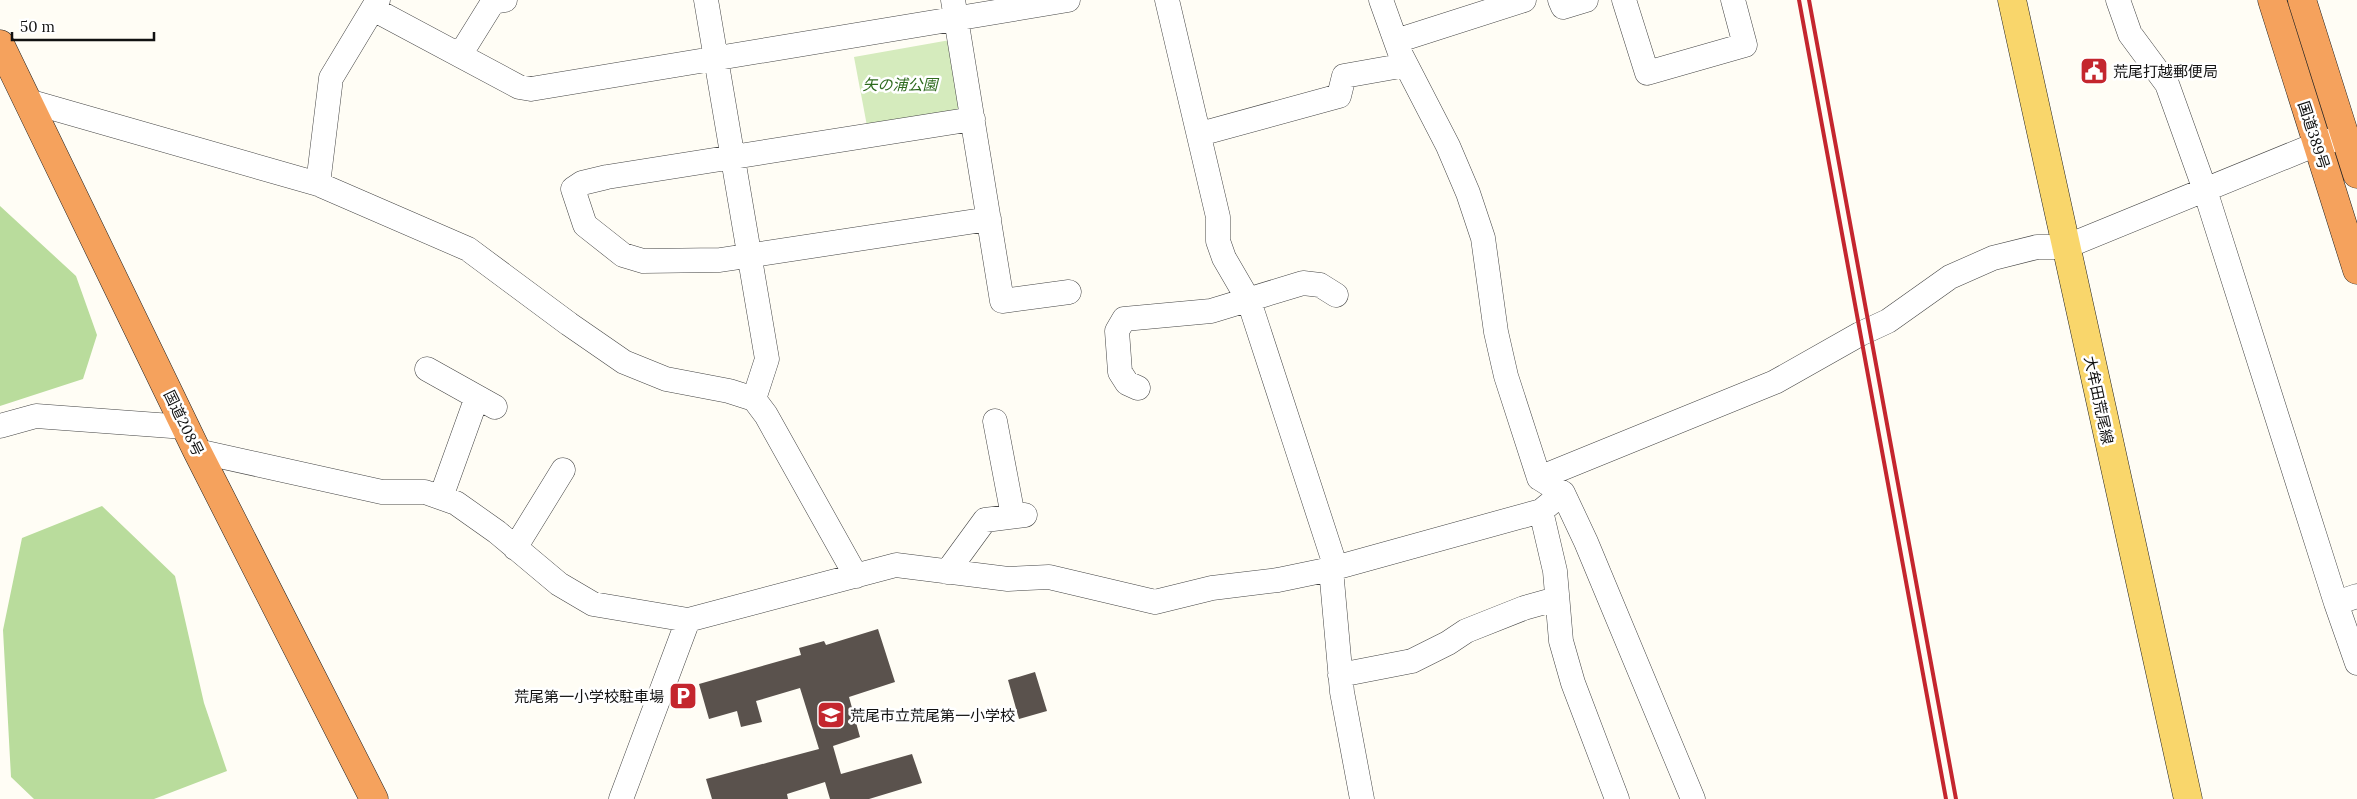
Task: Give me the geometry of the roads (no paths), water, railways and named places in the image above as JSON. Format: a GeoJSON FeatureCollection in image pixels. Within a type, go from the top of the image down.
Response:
{"type":"FeatureCollection","features":[{"type":"Feature","properties":{"kind":"highway","name":"国道389号"},"geometry":{"type":"LineString","coordinates":[[2272,0],[2357,270]]}},
{"type":"Feature","properties":{"kind":"highway","name":"国道389号"},"geometry":{"type":"LineString","coordinates":[[2302,0],[2351,138],[2357,174]]}},
{"type":"Feature","properties":{"kind":"highway","name":"国道208号"},"geometry":{"type":"LineString","coordinates":[[0,44],[191,439],[374,799]]}},
{"type":"Feature","properties":{"kind":"main road","name":"大牟田荒尾線"},"geometry":{"type":"LineString","coordinates":[[2012,0],[2188,799]]}},
{"type":"Feature","properties":{"kind":"street"},"geometry":{"type":"LineString","coordinates":[[460,55],[493,2],[505,0]]}},
{"type":"Feature","properties":{"kind":"street"},"geometry":{"type":"LineString","coordinates":[[706,0],[767,359],[754,399]]}},
{"type":"Feature","properties":{"kind":"street"},"geometry":{"type":"LineString","coordinates":[[318,184],[331,78],[376,5],[460,55],[519,87],[531,89],[717,58],[955,9],[1068,0]]}},
{"type":"Feature","properties":{"kind":"street"},"geometry":{"type":"LineString","coordinates":[[1167,0],[1180,63],[1200,134],[1218,217],[1218,242],[1224,258],[1249,301],[1333,568],[1340,675],[1362,799]]}},
{"type":"Feature","properties":{"kind":"street"},"geometry":{"type":"LineString","coordinates":[[1381,0],[1406,65],[1448,146],[1468,193],[1483,238],[1496,332],[1506,376],[1539,478],[1563,493],[1590,552],[1693,799]]}},
{"type":"Feature","properties":{"kind":"street"},"geometry":{"type":"LineString","coordinates":[[1396,41],[1524,0]]}},
{"type":"Feature","properties":{"kind":"street"},"geometry":{"type":"LineString","coordinates":[[1560,0],[1563,7],[1586,0]]}},
{"type":"Feature","properties":{"kind":"street"},"geometry":{"type":"LineString","coordinates":[[1624,0],[1647,73],[1745,45],[1733,0]]}},
{"type":"Feature","properties":{"kind":"street"},"geometry":{"type":"LineString","coordinates":[[2118,0],[2130,34],[2167,84],[2346,599],[2357,663]]}},
{"type":"Feature","properties":{"kind":"street"},"geometry":{"type":"LineString","coordinates":[[955,9],[1002,301],[1069,292]]}},
{"type":"Feature","properties":{"kind":"street"},"geometry":{"type":"LineString","coordinates":[[1200,134],[1339,96],[1344,76],[1406,65]]}},
{"type":"Feature","properties":{"kind":"street"},"geometry":{"type":"LineString","coordinates":[[28,102],[318,184],[468,249],[624,362],[666,378],[729,391],[754,399],[766,415],[856,576]]}},
{"type":"Feature","properties":{"kind":"street"},"geometry":{"type":"LineString","coordinates":[[973,119],[607,177],[582,184],[573,189],[585,225],[623,255],[643,261],[720,260],[989,219]]}},
{"type":"Feature","properties":{"kind":"street"},"geometry":{"type":"LineString","coordinates":[[1539,478],[1775,382],[1860,334],[1888,321],[1950,277],[1993,258],[2037,247],[2065,247],[2317,144],[2351,138]]}},
{"type":"Feature","properties":{"kind":"street"},"geometry":{"type":"LineString","coordinates":[[1138,388],[1127,383],[1120,372],[1118,331],[1124,319],[1211,311],[1303,283],[1320,285],[1336,295]]}},
{"type":"Feature","properties":{"kind":"street"},"geometry":{"type":"LineString","coordinates":[[428,369],[486,402],[440,498]]}},
{"type":"Feature","properties":{"kind":"street"},"geometry":{"type":"LineString","coordinates":[[0,426],[36,416],[191,439],[382,492],[425,492],[456,503],[559,584],[593,604],[688,620],[896,565],[1008,579],[1049,577],[1155,602],[1212,588],[1278,580],[1333,568],[1541,510],[1563,493]]}},
{"type":"Feature","properties":{"kind":"street"},"geometry":{"type":"LineString","coordinates":[[947,572],[985,520],[1019,515],[995,421]]}},
{"type":"Feature","properties":{"kind":"street"},"geometry":{"type":"LineString","coordinates":[[515,548],[563,470]]}},
{"type":"Feature","properties":{"kind":"street"},"geometry":{"type":"LineString","coordinates":[[1541,510],[1555,571],[1561,641],[1573,683],[1617,799]]}},
{"type":"Feature","properties":{"kind":"street"},"geometry":{"type":"LineString","coordinates":[[1340,675],[1412,661],[1448,643],[1466,631],[1524,608],[1556,599]]}},
{"type":"Feature","properties":{"kind":"street"},"geometry":{"type":"LineString","coordinates":[[621,799],[688,620]]}},
{"type":"Feature","properties":{"kind":"railway"},"geometry":{"type":"LineString","coordinates":[[1799,0],[1946,799]]}},
{"type":"Feature","properties":{"kind":"railway"},"geometry":{"type":"LineString","coordinates":[[1809,0],[1956,799]]}},
{"type":"Feature","properties":{"kind":"place","name":"荒尾打越郵便局"},"geometry":{"type":"Point","coordinates":[2094,71]}},
{"type":"Feature","properties":{"kind":"place","name":"荒尾第一小学校駐車場"},"geometry":{"type":"Point","coordinates":[683,696]}},
{"type":"Feature","properties":{"kind":"place","name":"荒尾市立荒尾第一小学校"},"geometry":{"type":"Point","coordinates":[831,715]}},
{"type":"Feature","properties":{"kind":"park label","name":"矢の浦公園"},"geometry":{"type":"Point","coordinates":[900,84]}}]}
